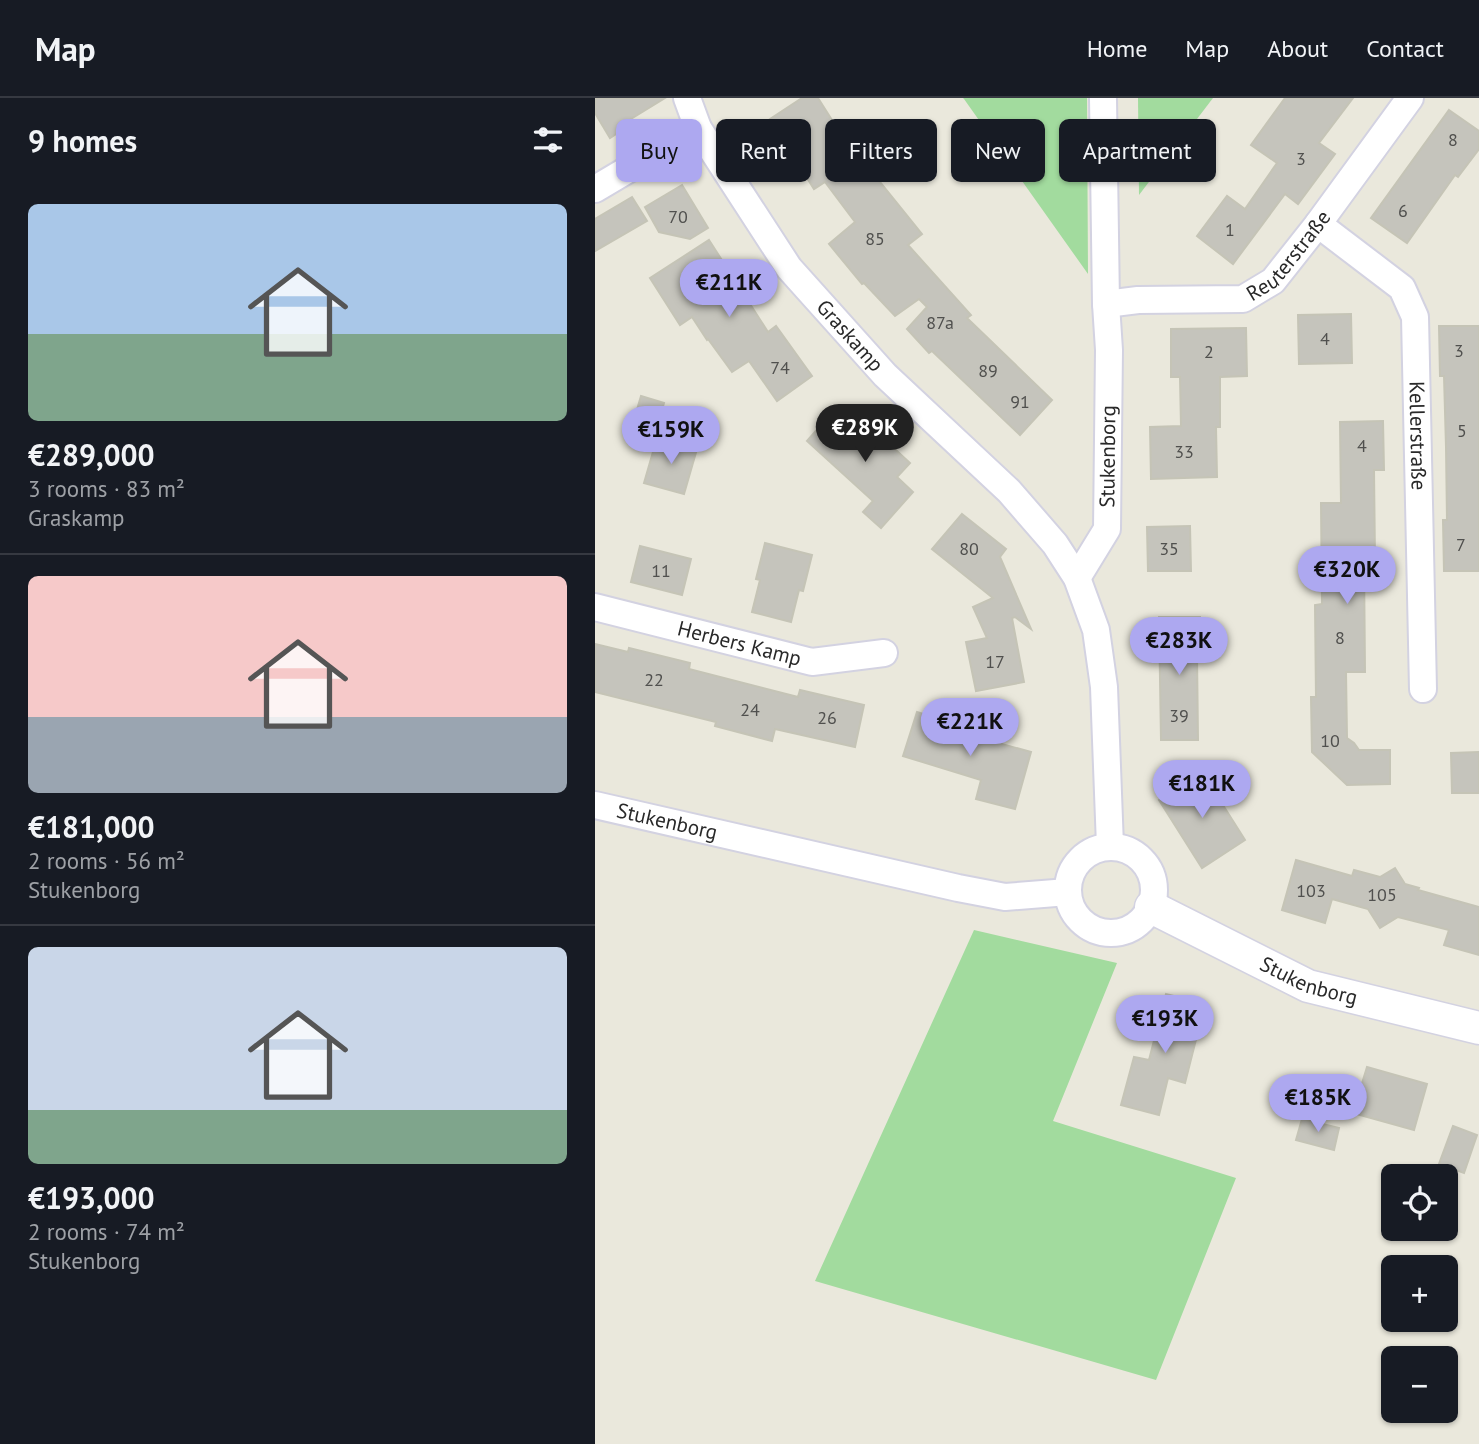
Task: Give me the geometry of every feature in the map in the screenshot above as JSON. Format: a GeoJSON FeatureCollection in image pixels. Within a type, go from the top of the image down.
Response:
{"type":"FeatureCollection","features":[{"type":"Feature","properties":{"kind":"street","name":"Graskamp"},"geometry":{"type":"LineString","coordinates":[[687,98],[695,119]]}},
{"type":"Feature","properties":{"kind":"street","name":"Stukenborg"},"geometry":{"type":"LineString","coordinates":[[1077,578],[1107,529],[1109,350],[1103,98]]}},
{"type":"Feature","properties":{"kind":"street","name":"Reuterstraße"},"geometry":{"type":"LineString","coordinates":[[1106,304],[1138,300],[1243,299],[1273,281],[1410,98]]}},
{"type":"Feature","properties":{"kind":"street","name":"Graskamp"},"geometry":{"type":"LineString","coordinates":[[702,134],[789,268],[885,375],[1009,491],[1055,544],[1077,578]]}},
{"type":"Feature","properties":{"kind":"street"},"geometry":{"type":"LineString","coordinates":[[595,189],[616,177]]}},
{"type":"Feature","properties":{"kind":"street","name":"Kellerstraße"},"geometry":{"type":"LineString","coordinates":[[1318,224],[1402,288],[1415,317],[1423,689]]}},
{"type":"Feature","properties":{"kind":"street"},"geometry":{"type":"LineString","coordinates":[[1077,578],[1096,629],[1104,687],[1110,846]]}},
{"type":"Feature","properties":{"kind":"street","name":"Herbers Kamp"},"geometry":{"type":"LineString","coordinates":[[595,607],[812,662],[884,653]]}},
{"type":"Feature","properties":{"kind":"street","name":"Stukenborg"},"geometry":{"type":"LineString","coordinates":[[595,805],[1005,897],[1068,892]]}},
{"type":"Feature","properties":{"kind":"street"},"geometry":{"type":"LineString","coordinates":[[1110,846],[1131,851],[1147,865],[1154,886],[1151,907],[1140,922],[1123,931],[1104,932],[1086,925],[1073,910],[1068,892],[1070,875],[1080,860],[1093,850],[1110,846]]}},
{"type":"Feature","properties":{"kind":"street","name":"Stukenborg"},"geometry":{"type":"LineString","coordinates":[[1151,907],[1308,986],[1479,1028]]}},
{"type":"Feature","properties":{"kind":"green space"},"geometry":{"type":"Polygon","coordinates":[[[1087,98],[1087,119],[1059,119],[1059,182],[1087,182],[1088,274],[1023,182],[1045,182],[1045,119],[978,119],[964,99],[1087,98]]]}},
{"type":"Feature","properties":{"kind":"green space"},"geometry":{"type":"Polygon","coordinates":[[[1138,98],[1213,98],[1197,119],[1138,119],[1138,98]]]}},
{"type":"Feature","properties":{"kind":"green space"},"geometry":{"type":"Polygon","coordinates":[[[1139,182],[1149,182],[1139,195],[1139,182]]]}},
{"type":"Feature","properties":{"kind":"green space"},"geometry":{"type":"Polygon","coordinates":[[[974,930],[1117,963],[1053,1121],[1236,1178],[1156,1380],[815,1281],[974,930]]]}},
{"type":"Feature","properties":{"kind":"building"},"geometry":{"type":"Polygon","coordinates":[[[595,98],[665,98],[631,119],[616,119],[616,134],[610,138],[595,113],[595,98]]]}},
{"type":"Feature","properties":{"kind":"building"},"geometry":{"type":"Polygon","coordinates":[[[802,98],[818,98],[831,119],[825,119],[825,182],[814,189],[810,182],[811,119],[770,119],[802,98]]]}},
{"type":"Feature","properties":{"kind":"building"},"geometry":{"type":"Polygon","coordinates":[[[1285,98],[1353,98],[1319,143],[1335,154],[1298,204],[1285,194],[1233,264],[1197,236],[1227,196],[1245,209],[1277,163],[1251,145],[1285,98]]]}},
{"type":"Feature","properties":{"kind":"building"},"geometry":{"type":"Polygon","coordinates":[[[1449,110],[1479,131],[1479,149],[1458,177],[1455,175],[1407,243],[1371,218],[1449,110]]]}},
{"type":"Feature","properties":{"kind":"building"},"geometry":{"type":"Polygon","coordinates":[[[825,182],[880,182],[922,234],[908,245],[971,315],[967,318],[1052,400],[1020,435],[932,351],[929,353],[907,329],[927,307],[919,299],[895,316],[864,283],[862,284],[829,244],[855,222],[825,182]]]}},
{"type":"Feature","properties":{"kind":"building"},"geometry":{"type":"Polygon","coordinates":[[[682,185],[708,228],[690,239],[659,232],[645,207],[682,185]]]}},
{"type":"Feature","properties":{"kind":"building"},"geometry":{"type":"Polygon","coordinates":[[[632,197],[647,221],[595,251],[595,219],[632,197]]]}},
{"type":"Feature","properties":{"kind":"building"},"geometry":{"type":"Polygon","coordinates":[[[709,240],[768,332],[776,326],[812,376],[777,401],[749,361],[732,372],[692,317],[680,325],[650,278],[709,240]]]}},
{"type":"Feature","properties":{"kind":"building"},"geometry":{"type":"Polygon","coordinates":[[[1351,314],[1352,363],[1299,364],[1298,315],[1351,314]]]}},
{"type":"Feature","properties":{"kind":"building"},"geometry":{"type":"Polygon","coordinates":[[[1439,326],[1479,326],[1479,571],[1444,571],[1443,520],[1447,520],[1446,447],[1444,376],[1440,376],[1439,326]]]}},
{"type":"Feature","properties":{"kind":"building"},"geometry":{"type":"Polygon","coordinates":[[[1246,328],[1247,376],[1220,377],[1220,427],[1216,427],[1217,477],[1151,479],[1150,427],[1181,426],[1180,377],[1171,377],[1171,329],[1246,328]]]}},
{"type":"Feature","properties":{"kind":"building"},"geometry":{"type":"Polygon","coordinates":[[[641,396],[664,403],[654,437],[631,430],[641,396]]]}},
{"type":"Feature","properties":{"kind":"building"},"geometry":{"type":"Polygon","coordinates":[[[858,415],[910,463],[897,477],[913,492],[881,528],[863,512],[873,501],[807,441],[829,416],[844,430],[858,415]]]}},
{"type":"Feature","properties":{"kind":"building"},"geometry":{"type":"Polygon","coordinates":[[[1383,421],[1384,470],[1374,470],[1375,561],[1364,561],[1365,672],[1346,672],[1347,738],[1359,750],[1390,750],[1390,784],[1347,785],[1312,752],[1311,697],[1316,697],[1315,605],[1322,604],[1321,503],[1341,503],[1340,422],[1383,421]]]}},
{"type":"Feature","properties":{"kind":"building"},"geometry":{"type":"Polygon","coordinates":[[[657,438],[697,449],[684,494],[644,483],[657,438]]]}},
{"type":"Feature","properties":{"kind":"building"},"geometry":{"type":"Polygon","coordinates":[[[962,514],[1006,549],[1000,557],[1031,629],[1015,617],[1012,618],[1024,682],[976,691],[966,642],[987,638],[973,607],[993,598],[932,549],[962,514]]]}},
{"type":"Feature","properties":{"kind":"building"},"geometry":{"type":"Polygon","coordinates":[[[1190,526],[1191,571],[1148,571],[1147,527],[1190,526]]]}},
{"type":"Feature","properties":{"kind":"building"},"geometry":{"type":"Polygon","coordinates":[[[765,543],[812,555],[803,591],[799,590],[791,622],[752,612],[760,580],[756,579],[765,543]]]}},
{"type":"Feature","properties":{"kind":"building"},"geometry":{"type":"Polygon","coordinates":[[[640,546],[691,559],[682,595],[631,582],[640,546]]]}},
{"type":"Feature","properties":{"kind":"building"},"geometry":{"type":"Polygon","coordinates":[[[1159,617],[1200,617],[1201,655],[1197,655],[1198,740],[1161,740],[1159,617]]]}},
{"type":"Feature","properties":{"kind":"building"},"geometry":{"type":"Polygon","coordinates":[[[595,644],[628,652],[629,648],[690,663],[689,669],[798,697],[800,690],[864,705],[855,747],[775,729],[772,741],[715,726],[716,722],[595,692],[595,644]]]}},
{"type":"Feature","properties":{"kind":"building"},"geometry":{"type":"Polygon","coordinates":[[[917,712],[964,727],[962,733],[1031,752],[1015,809],[976,799],[981,780],[903,756],[917,712]]]}},
{"type":"Feature","properties":{"kind":"building"},"geometry":{"type":"Polygon","coordinates":[[[1479,752],[1479,793],[1452,793],[1451,753],[1479,752]]]}},
{"type":"Feature","properties":{"kind":"building"},"geometry":{"type":"Polygon","coordinates":[[[1202,772],[1245,840],[1202,868],[1159,800],[1202,772]]]}},
{"type":"Feature","properties":{"kind":"building"},"geometry":{"type":"Polygon","coordinates":[[[1296,860],[1352,876],[1354,870],[1380,877],[1395,868],[1405,884],[1479,907],[1479,955],[1444,945],[1449,930],[1398,917],[1380,928],[1368,909],[1332,899],[1325,923],[1282,910],[1296,860]]]}},
{"type":"Feature","properties":{"kind":"building"},"geometry":{"type":"Polygon","coordinates":[[[1166,994],[1205,1004],[1185,1083],[1168,1078],[1159,1115],[1121,1105],[1134,1057],[1149,1060],[1166,994]]]}},
{"type":"Feature","properties":{"kind":"building"},"geometry":{"type":"Polygon","coordinates":[[[1367,1067],[1427,1084],[1414,1130],[1353,1113],[1367,1067]]]}},
{"type":"Feature","properties":{"kind":"building"},"geometry":{"type":"Polygon","coordinates":[[[1302,1119],[1339,1128],[1334,1150],[1296,1140],[1302,1119]]]}},
{"type":"Feature","properties":{"kind":"building"},"geometry":{"type":"Polygon","coordinates":[[[1453,1126],[1477,1135],[1464,1173],[1458,1171],[1458,1164],[1439,1164],[1453,1126]]]}}]}
